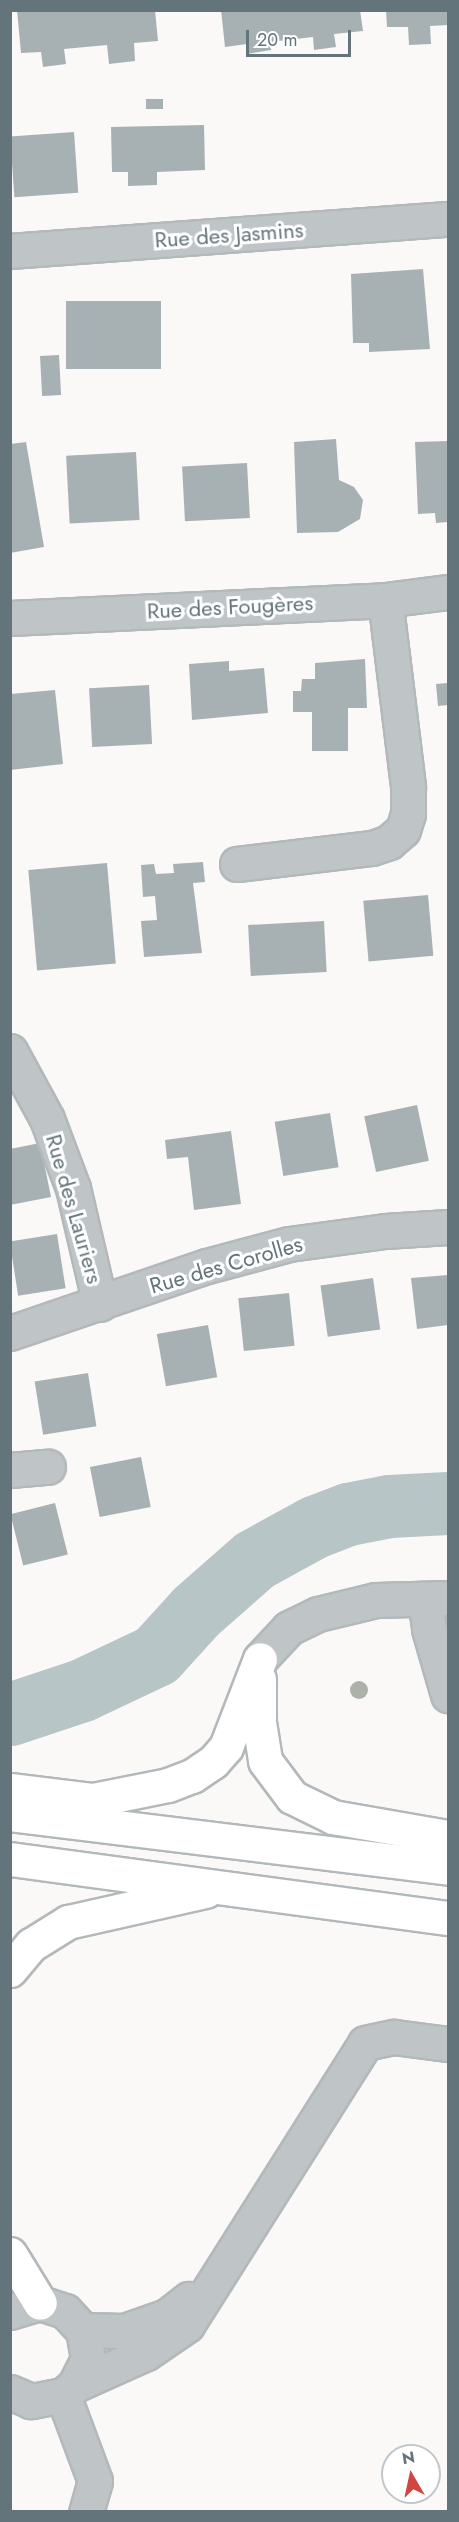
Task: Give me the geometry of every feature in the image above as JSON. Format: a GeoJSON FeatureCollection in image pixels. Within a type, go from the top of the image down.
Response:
{"type":"FeatureCollection","features":[{"type":"Feature","properties":{"kind":"highway"},"geometry":{"type":"LineString","coordinates":[[10,1790],[93,1800],[168,1785],[192,1776],[213,1762],[226,1747],[260,1659]]}},
{"type":"Feature","properties":{"kind":"highway"},"geometry":{"type":"LineString","coordinates":[[260,1659],[260,1744],[270,1771],[292,1797],[333,1817],[448,1837]]}},
{"type":"Feature","properties":{"kind":"highway"},"geometry":{"type":"LineString","coordinates":[[10,1814],[448,1868]]}},
{"type":"Feature","properties":{"kind":"highway"},"geometry":{"type":"LineString","coordinates":[[10,1859],[230,1886],[448,1918]]}},
{"type":"Feature","properties":{"kind":"highway"},"geometry":{"type":"LineString","coordinates":[[10,1970],[31,1945],[68,1922],[230,1886]]}},
{"type":"Feature","properties":{"kind":"highway"},"geometry":{"type":"LineString","coordinates":[[10,2254],[25,2308]]}},
{"type":"Feature","properties":{"kind":"street","name":"Rue des Jasmins"},"geometry":{"type":"LineString","coordinates":[[10,251],[448,219]]}},
{"type":"Feature","properties":{"kind":"street","name":"Rue des Fougères"},"geometry":{"type":"LineString","coordinates":[[10,618],[386,600],[448,592]]}},
{"type":"Feature","properties":{"kind":"street"},"geometry":{"type":"LineString","coordinates":[[237,864],[372,848],[389,842],[403,830],[408,814],[408,786],[386,600]]}},
{"type":"Feature","properties":{"kind":"street","name":"Rue des Lauriers"},"geometry":{"type":"LineString","coordinates":[[10,1051],[48,1119],[73,1188],[100,1304]]}},
{"type":"Feature","properties":{"kind":"street","name":"Rue des Corolles"},"geometry":{"type":"LineString","coordinates":[[10,1333],[207,1266],[289,1244],[385,1231],[448,1227]]}},
{"type":"Feature","properties":{"kind":"street"},"geometry":{"type":"LineString","coordinates":[[10,1470],[48,1467]]}},
{"type":"Feature","properties":{"kind":"street"},"geometry":{"type":"LineString","coordinates":[[260,1659],[289,1628],[318,1614],[376,1600],[437,1598],[429,1629],[448,1695]]}},
{"type":"Feature","properties":{"kind":"street"},"geometry":{"type":"LineString","coordinates":[[12,2395],[47,2401],[146,2353],[187,2325],[365,2043],[394,2037],[448,2044]]}},
{"type":"Feature","properties":{"kind":"street"},"geometry":{"type":"LineString","coordinates":[[83,2331],[124,2331],[167,2316],[216,2278]]}},
{"type":"Feature","properties":{"kind":"street"},"geometry":{"type":"LineString","coordinates":[[25,2308],[65,2311],[83,2331],[88,2359],[69,2390],[94,2481],[86,2511]]}},
{"type":"Feature","properties":{"kind":"building"},"geometry":{"type":"Polygon","coordinates":[[[17,10],[155,10],[158,41],[134,43],[135,61],[109,64],[107,45],[64,49],[66,64],[43,67],[41,52],[21,53],[17,10]]]}},
{"type":"Feature","properties":{"kind":"building"},"geometry":{"type":"Polygon","coordinates":[[[221,10],[360,10],[363,31],[334,34],[336,47],[314,50],[313,37],[270,42],[271,50],[247,54],[247,44],[225,47],[221,10]]]}},
{"type":"Feature","properties":{"kind":"building"},"geometry":{"type":"Polygon","coordinates":[[[386,10],[448,10],[448,25],[430,26],[431,44],[409,45],[408,27],[387,27],[386,10]]]}},
{"type":"Feature","properties":{"kind":"building"},"geometry":{"type":"Polygon","coordinates":[[[146,99],[163,99],[163,109],[146,109],[146,99]]]}},
{"type":"Feature","properties":{"kind":"building"},"geometry":{"type":"Polygon","coordinates":[[[204,125],[205,170],[157,172],[157,185],[128,186],[128,172],[112,172],[111,127],[204,125]]]}},
{"type":"Feature","properties":{"kind":"building"},"geometry":{"type":"Polygon","coordinates":[[[74,132],[78,193],[14,197],[10,136],[74,132]]]}},
{"type":"Feature","properties":{"kind":"building"},"geometry":{"type":"Polygon","coordinates":[[[423,269],[430,349],[369,352],[369,343],[353,343],[351,274],[423,269]]]}},
{"type":"Feature","properties":{"kind":"building"},"geometry":{"type":"Polygon","coordinates":[[[66,301],[161,301],[161,369],[66,369],[66,301]]]}},
{"type":"Feature","properties":{"kind":"building"},"geometry":{"type":"Polygon","coordinates":[[[59,355],[61,395],[42,396],[40,356],[59,355]]]}},
{"type":"Feature","properties":{"kind":"building"},"geometry":{"type":"Polygon","coordinates":[[[336,439],[339,480],[354,487],[363,500],[360,519],[338,532],[297,533],[294,442],[336,439]]]}},
{"type":"Feature","properties":{"kind":"building"},"geometry":{"type":"Polygon","coordinates":[[[448,441],[448,522],[436,523],[435,513],[418,514],[415,442],[448,441]]]}},
{"type":"Feature","properties":{"kind":"building"},"geometry":{"type":"Polygon","coordinates":[[[26,442],[44,547],[10,553],[10,444],[26,442]]]}},
{"type":"Feature","properties":{"kind":"building"},"geometry":{"type":"Polygon","coordinates":[[[136,452],[140,520],[70,524],[66,456],[136,452]]]}},
{"type":"Feature","properties":{"kind":"building"},"geometry":{"type":"Polygon","coordinates":[[[247,463],[250,518],[185,521],[182,466],[247,463]]]}},
{"type":"Feature","properties":{"kind":"building"},"geometry":{"type":"Polygon","coordinates":[[[365,659],[367,708],[348,708],[348,751],[312,751],[312,712],[293,712],[293,691],[301,691],[302,679],[315,679],[315,663],[365,659]]]}},
{"type":"Feature","properties":{"kind":"building"},"geometry":{"type":"Polygon","coordinates":[[[229,661],[229,671],[264,668],[268,713],[192,720],[189,664],[229,661]]]}},
{"type":"Feature","properties":{"kind":"building"},"geometry":{"type":"Polygon","coordinates":[[[448,683],[448,705],[438,706],[436,684],[448,683]]]}},
{"type":"Feature","properties":{"kind":"building"},"geometry":{"type":"Polygon","coordinates":[[[149,685],[152,744],[92,747],[89,688],[149,685]]]}},
{"type":"Feature","properties":{"kind":"building"},"geometry":{"type":"Polygon","coordinates":[[[55,690],[63,764],[10,770],[10,694],[55,690]]]}},
{"type":"Feature","properties":{"kind":"building"},"geometry":{"type":"Polygon","coordinates":[[[203,862],[205,882],[193,883],[202,953],[144,957],[141,921],[157,920],[155,896],[143,897],[141,865],[154,864],[156,874],[174,873],[173,864],[203,862]]]}},
{"type":"Feature","properties":{"kind":"building"},"geometry":{"type":"Polygon","coordinates":[[[107,863],[116,964],[37,971],[28,870],[107,863]]]}},
{"type":"Feature","properties":{"kind":"building"},"geometry":{"type":"Polygon","coordinates":[[[428,895],[433,956],[369,961],[363,901],[428,895]]]}},
{"type":"Feature","properties":{"kind":"building"},"geometry":{"type":"Polygon","coordinates":[[[324,921],[327,972],[251,976],[248,925],[324,921]]]}},
{"type":"Feature","properties":{"kind":"building"},"geometry":{"type":"Polygon","coordinates":[[[417,1105],[429,1161],[376,1172],[364,1116],[417,1105]]]}},
{"type":"Feature","properties":{"kind":"building"},"geometry":{"type":"Polygon","coordinates":[[[330,1113],[339,1167],[283,1176],[275,1122],[330,1113]]]}},
{"type":"Feature","properties":{"kind":"building"},"geometry":{"type":"Polygon","coordinates":[[[231,1131],[241,1204],[194,1210],[188,1157],[167,1159],[165,1140],[231,1131]]]}},
{"type":"Feature","properties":{"kind":"building"},"geometry":{"type":"Polygon","coordinates":[[[40,1143],[51,1197],[10,1205],[10,1149],[40,1143]]]}},
{"type":"Feature","properties":{"kind":"building"},"geometry":{"type":"Polygon","coordinates":[[[57,1234],[66,1288],[18,1296],[10,1241],[57,1234]]]}},
{"type":"Feature","properties":{"kind":"building"},"geometry":{"type":"Polygon","coordinates":[[[448,1275],[448,1325],[417,1329],[411,1278],[448,1275]]]}},
{"type":"Feature","properties":{"kind":"building"},"geometry":{"type":"Polygon","coordinates":[[[373,1278],[380,1329],[328,1337],[321,1285],[373,1278]]]}},
{"type":"Feature","properties":{"kind":"building"},"geometry":{"type":"Polygon","coordinates":[[[289,1293],[295,1346],[244,1351],[238,1298],[289,1293]]]}},
{"type":"Feature","properties":{"kind":"building"},"geometry":{"type":"Polygon","coordinates":[[[208,1325],[217,1377],[166,1386],[157,1334],[208,1325]]]}},
{"type":"Feature","properties":{"kind":"building"},"geometry":{"type":"Polygon","coordinates":[[[88,1373],[96,1426],[43,1435],[35,1381],[88,1373]]]}},
{"type":"Feature","properties":{"kind":"building"},"geometry":{"type":"Polygon","coordinates":[[[141,1457],[151,1507],[100,1517],[90,1467],[141,1457]]]}},
{"type":"Feature","properties":{"kind":"building"},"geometry":{"type":"Polygon","coordinates":[[[55,1503],[68,1554],[23,1566],[10,1514],[55,1503]]]}},
{"type":"Feature","properties":{"kind":"waterway"},"geometry":{"type":"LineString","coordinates":[[10,1714],[82,1690],[156,1655],[196,1611],[254,1560],[314,1527],[348,1514],[389,1506],[448,1503]]}}]}
